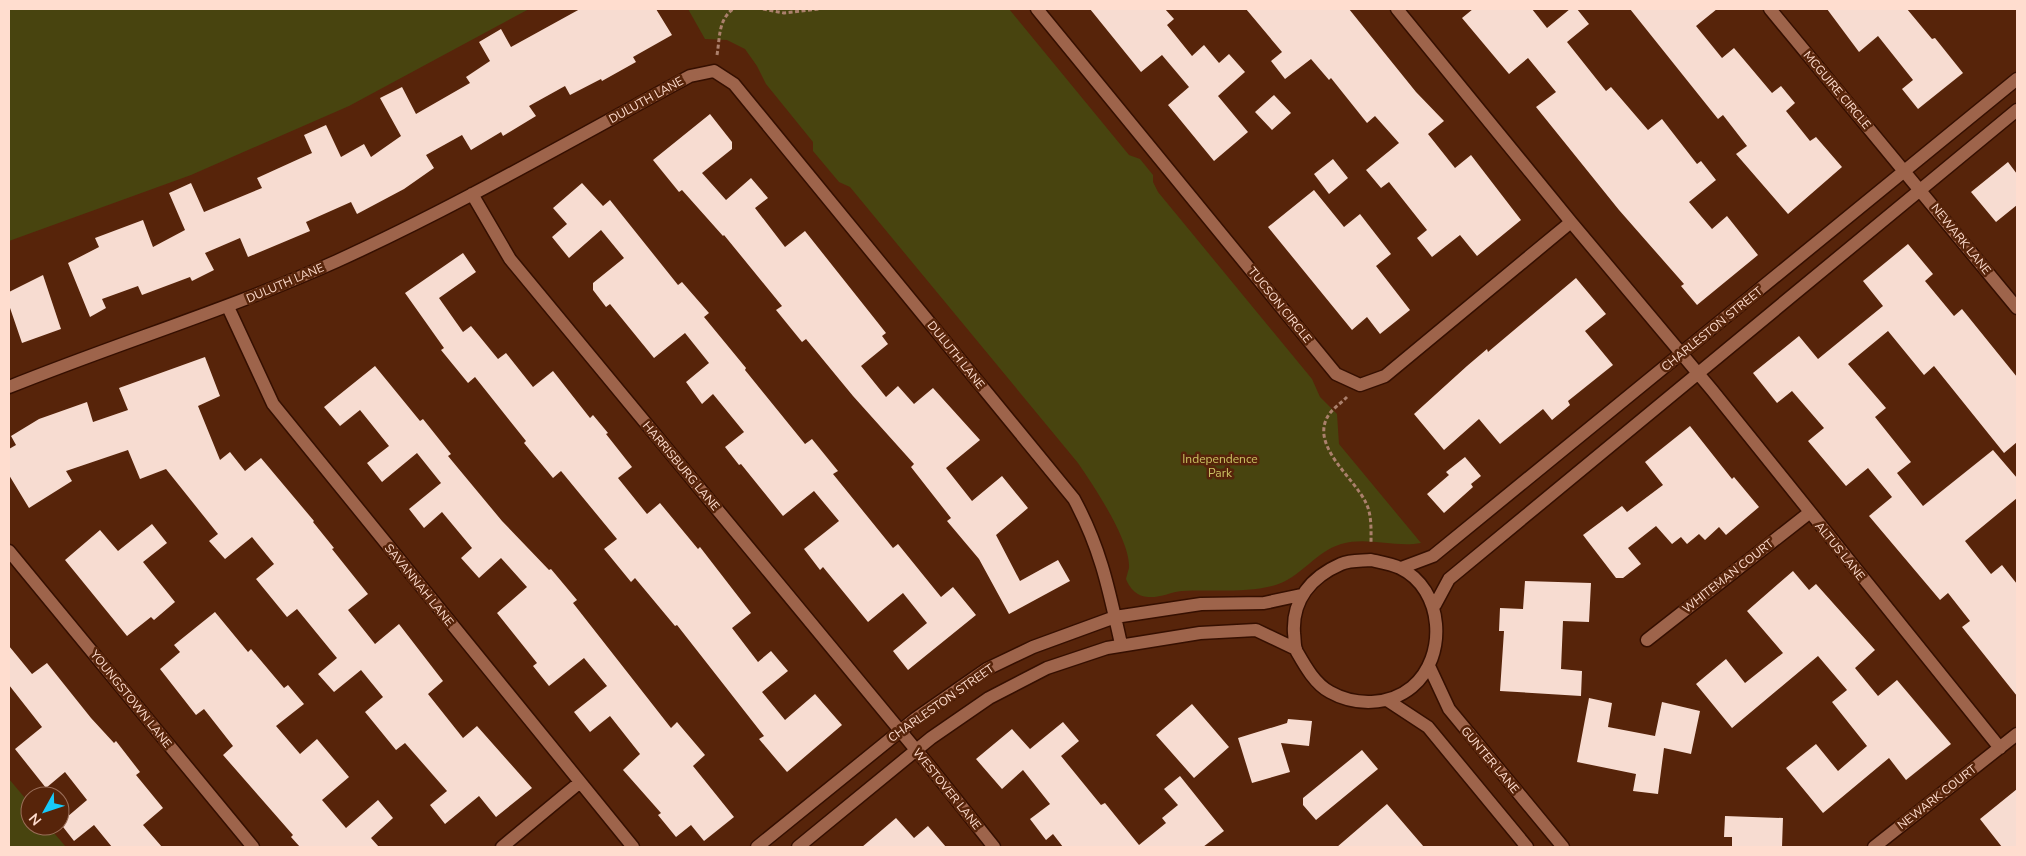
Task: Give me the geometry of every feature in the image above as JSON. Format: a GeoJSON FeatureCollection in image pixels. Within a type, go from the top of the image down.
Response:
{"type":"FeatureCollection","features":[{"type":"Feature","properties":{"kind":"street","name":"TUCSON CIRCLE"},"geometry":{"type":"LineString","coordinates":[[1037,9],[1336,374],[1360,385]]}},
{"type":"Feature","properties":{"kind":"street"},"geometry":{"type":"LineString","coordinates":[[1397,9],[1571,222],[1682,354]]}},
{"type":"Feature","properties":{"kind":"street","name":"MCGUIRE CIRCLE"},"geometry":{"type":"LineString","coordinates":[[1770,9],[1904,170]]}},
{"type":"Feature","properties":{"kind":"street","name":"DULUTH LANE"},"geometry":{"type":"LineString","coordinates":[[9,387],[228,307],[338,260],[472,194],[690,76],[714,71],[734,84],[1074,499],[1090,528],[1103,563],[1121,644]]}},
{"type":"Feature","properties":{"kind":"street","name":"CHARLESTON STREET"},"geometry":{"type":"LineString","coordinates":[[1401,568],[1433,556],[2017,79]]}},
{"type":"Feature","properties":{"kind":"street","name":"CHARLESTON STREET"},"geometry":{"type":"LineString","coordinates":[[1435,605],[1449,579],[2017,110]]}},
{"type":"Feature","properties":{"kind":"street","name":"NEWARK LANE"},"geometry":{"type":"LineString","coordinates":[[1904,170],[2017,308]]}},
{"type":"Feature","properties":{"kind":"street","name":"HARRISBURG LANE"},"geometry":{"type":"LineString","coordinates":[[472,194],[510,259],[900,730]]}},
{"type":"Feature","properties":{"kind":"street"},"geometry":{"type":"LineString","coordinates":[[1360,385],[1386,376],[1571,222]]}},
{"type":"Feature","properties":{"kind":"street","name":"SAVANNAH LANE"},"geometry":{"type":"LineString","coordinates":[[228,307],[273,404],[579,783],[633,847]]}},
{"type":"Feature","properties":{"kind":"street","name":"ALTUS LANE"},"geometry":{"type":"LineString","coordinates":[[1682,354],[2000,748]]}},
{"type":"Feature","properties":{"kind":"street","name":"WHITEMAN COURT"},"geometry":{"type":"LineString","coordinates":[[1647,640],[1809,513]]}},
{"type":"Feature","properties":{"kind":"street","name":"YOUNGSTOWN LANE"},"geometry":{"type":"LineString","coordinates":[[9,550],[253,847]]}},
{"type":"Feature","properties":{"kind":"street"},"geometry":{"type":"LineString","coordinates":[[1371,560],[1401,568],[1421,585],[1435,605],[1437,637],[1428,666],[1412,687],[1387,700],[1357,702],[1329,692],[1309,673],[1296,649],[1294,622],[1301,595],[1319,577],[1342,563],[1371,560]]}},
{"type":"Feature","properties":{"kind":"street","name":"CHARLESTON STREET"},"geometry":{"type":"LineString","coordinates":[[757,847],[900,730],[987,669],[1033,647],[1116,617],[1201,604],[1264,603],[1301,595]]}},
{"type":"Feature","properties":{"kind":"street","name":"CHARLESTON STREET"},"geometry":{"type":"LineString","coordinates":[[798,847],[916,751],[989,698],[1047,668],[1121,644],[1200,633],[1256,630],[1296,649]]}},
{"type":"Feature","properties":{"kind":"street","name":"GUNTER LANE"},"geometry":{"type":"LineString","coordinates":[[1428,666],[1449,709],[1563,847]]}},
{"type":"Feature","properties":{"kind":"street"},"geometry":{"type":"LineString","coordinates":[[1387,700],[1428,727],[1527,847]]}},
{"type":"Feature","properties":{"kind":"street","name":"WESTOVER LANE"},"geometry":{"type":"LineString","coordinates":[[900,730],[994,847]]}},
{"type":"Feature","properties":{"kind":"street"},"geometry":{"type":"LineString","coordinates":[[2000,748],[2017,734]]}},
{"type":"Feature","properties":{"kind":"street","name":"NEWARK COURT"},"geometry":{"type":"LineString","coordinates":[[1874,847],[2000,748]]}},
{"type":"Feature","properties":{"kind":"street"},"geometry":{"type":"LineString","coordinates":[[502,847],[579,783]]}},
{"type":"Feature","properties":{"kind":"path"},"geometry":{"type":"LineString","coordinates":[[714,71],[721,25],[728,13],[733,9]]}},
{"type":"Feature","properties":{"kind":"path"},"geometry":{"type":"LineString","coordinates":[[763,9],[793,11],[819,9]]}},
{"type":"Feature","properties":{"kind":"path"},"geometry":{"type":"LineString","coordinates":[[1360,385],[1330,412],[1325,422],[1324,434],[1329,451],[1366,503],[1370,516],[1371,560]]}},
{"type":"Feature","properties":{"kind":"green space"},"geometry":{"type":"Polygon","coordinates":[[[9,9],[529,9],[349,106],[191,175],[9,241],[9,9]]]}},
{"type":"Feature","properties":{"kind":"green space","name":"Independence Park"},"geometry":{"type":"Polygon","coordinates":[[[688,9],[1009,9],[1129,155],[1140,159],[1153,175],[1153,182],[1158,192],[1312,379],[1320,397],[1337,414],[1339,444],[1421,543],[1401,544],[1361,541],[1341,544],[1324,552],[1289,579],[1258,589],[1182,591],[1152,597],[1144,597],[1137,594],[1129,586],[1126,579],[1129,568],[1128,557],[1118,529],[1078,463],[850,187],[839,182],[813,151],[813,142],[766,84],[757,66],[745,49],[727,40],[705,39],[688,9]]]}},
{"type":"Feature","properties":{"kind":"green space"},"geometry":{"type":"Polygon","coordinates":[[[9,779],[20,792],[20,836],[57,836],[66,847],[9,847],[9,779]]]}},
{"type":"Feature","properties":{"kind":"building"},"geometry":{"type":"Polygon","coordinates":[[[580,9],[656,9],[672,35],[633,57],[636,62],[602,81],[601,79],[570,95],[565,86],[529,106],[536,116],[503,136],[501,132],[471,150],[462,135],[426,155],[434,168],[404,189],[357,214],[351,202],[306,222],[310,231],[248,257],[240,238],[205,253],[214,270],[192,281],[190,277],[142,295],[138,286],[102,299],[106,308],[90,317],[68,263],[99,247],[95,238],[143,220],[153,247],[185,230],[169,193],[191,183],[204,212],[262,188],[257,178],[312,153],[304,135],[326,125],[341,157],[364,144],[371,157],[401,136],[380,98],[402,87],[416,114],[470,83],[466,77],[490,61],[479,42],[501,29],[511,47],[580,9]]]}},
{"type":"Feature","properties":{"kind":"building"},"geometry":{"type":"Polygon","coordinates":[[[1090,9],[1165,9],[1174,19],[1167,25],[1192,56],[1204,45],[1219,63],[1229,54],[1245,72],[1218,96],[1248,132],[1214,161],[1168,105],[1189,87],[1162,55],[1141,72],[1090,9]]]}},
{"type":"Feature","properties":{"kind":"building"},"geometry":{"type":"Polygon","coordinates":[[[1246,9],[1349,9],[1416,92],[1444,121],[1428,134],[1455,168],[1471,155],[1521,220],[1477,256],[1460,235],[1432,257],[1417,238],[1427,230],[1389,182],[1381,188],[1366,170],[1399,143],[1375,116],[1367,123],[1331,78],[1329,80],[1311,59],[1285,79],[1271,61],[1282,52],[1246,9]]]}},
{"type":"Feature","properties":{"kind":"building"},"geometry":{"type":"Polygon","coordinates":[[[1473,9],[1532,9],[1547,28],[1570,9],[1577,9],[1589,24],[1567,42],[1606,91],[1611,87],[1648,130],[1662,119],[1697,164],[1701,161],[1716,180],[1689,202],[1712,229],[1727,216],[1758,255],[1697,305],[1681,286],[1684,284],[1619,210],[1536,107],[1556,92],[1528,58],[1509,74],[1462,18],[1473,9]]]}},
{"type":"Feature","properties":{"kind":"building"},"geometry":{"type":"Polygon","coordinates":[[[1630,9],[1717,9],[1696,26],[1722,58],[1734,48],[1772,93],[1781,86],[1795,103],[1786,111],[1810,141],[1816,137],[1842,167],[1788,214],[1736,154],[1747,146],[1723,115],[1718,119],[1630,9]]]}},
{"type":"Feature","properties":{"kind":"building"},"geometry":{"type":"Polygon","coordinates":[[[1827,9],[1907,9],[1932,39],[1935,38],[1963,73],[1918,109],[1902,89],[1913,80],[1878,36],[1859,52],[1827,9]]]}},
{"type":"Feature","properties":{"kind":"building"},"geometry":{"type":"Polygon","coordinates":[[[1274,95],[1291,113],[1272,130],[1255,112],[1274,95]]]}},
{"type":"Feature","properties":{"kind":"building"},"geometry":{"type":"Polygon","coordinates":[[[710,114],[732,142],[732,149],[702,173],[726,200],[751,178],[768,198],[755,208],[785,247],[805,231],[886,333],[882,336],[888,344],[861,366],[886,397],[898,386],[914,404],[933,388],[980,440],[946,468],[972,501],[1002,476],[1028,508],[996,535],[1020,581],[1058,560],[1070,581],[1009,614],[979,559],[947,521],[951,518],[911,467],[914,464],[853,396],[806,339],[802,342],[776,310],[782,306],[724,235],[682,190],[679,192],[653,160],[710,114]]]}},
{"type":"Feature","properties":{"kind":"building"},"geometry":{"type":"Polygon","coordinates":[[[1333,159],[1348,178],[1329,194],[1314,174],[1333,159]]]}},
{"type":"Feature","properties":{"kind":"building"},"geometry":{"type":"Polygon","coordinates":[[[2008,162],[2017,174],[2017,205],[1996,222],[1971,192],[2008,162]]]}},
{"type":"Feature","properties":{"kind":"building"},"geometry":{"type":"Polygon","coordinates":[[[582,183],[603,206],[610,200],[678,285],[682,282],[709,313],[704,317],[746,368],[745,370],[805,444],[812,439],[838,471],[833,474],[893,548],[898,544],[941,597],[953,587],[976,615],[908,670],[893,651],[927,623],[903,593],[868,622],[823,567],[820,570],[804,549],[839,521],[814,491],[783,516],[741,464],[739,465],[725,447],[744,432],[713,394],[702,404],[686,382],[709,363],[685,333],[654,358],[610,304],[606,307],[593,290],[593,283],[624,258],[601,230],[569,258],[552,237],[567,224],[553,208],[582,183]]]}},
{"type":"Feature","properties":{"kind":"building"},"geometry":{"type":"Polygon","coordinates":[[[1314,190],[1344,227],[1360,214],[1391,254],[1376,266],[1410,310],[1380,334],[1367,317],[1352,330],[1268,227],[1314,190]]]}},
{"type":"Feature","properties":{"kind":"building"},"geometry":{"type":"Polygon","coordinates":[[[1908,244],[1933,274],[1925,281],[1954,316],[1962,309],[2017,377],[2017,442],[2004,453],[1934,366],[1924,375],[1888,331],[1848,364],[1886,408],[1875,417],[1911,462],[1897,473],[1923,506],[1993,450],[2017,478],[2017,498],[1965,541],[1991,574],[2002,565],[2017,584],[2017,696],[1962,627],[1970,621],[1948,593],[1940,600],[1869,516],[1892,497],[1868,468],[1846,486],[1808,441],[1824,428],[1792,391],[1777,403],[1753,373],[1799,336],[1818,359],[1883,306],[1863,281],[1908,244]]]}},
{"type":"Feature","properties":{"kind":"building"},"geometry":{"type":"Polygon","coordinates":[[[463,253],[476,272],[439,298],[463,332],[471,326],[498,359],[506,353],[533,387],[553,371],[590,418],[593,415],[608,433],[606,434],[632,467],[618,478],[647,514],[660,503],[698,549],[700,547],[751,613],[732,628],[758,662],[771,651],[788,671],[762,692],[785,720],[815,694],[842,725],[787,772],[759,739],[764,736],[677,625],[675,626],[635,578],[631,582],[604,549],[617,539],[561,471],[553,478],[524,443],[526,441],[475,377],[468,383],[441,350],[444,348],[405,293],[463,253]]]}},
{"type":"Feature","properties":{"kind":"building"},"geometry":{"type":"Polygon","coordinates":[[[43,275],[61,329],[22,343],[9,305],[9,292],[43,275]]]}},
{"type":"Feature","properties":{"kind":"building"},"geometry":{"type":"Polygon","coordinates":[[[1576,278],[1606,314],[1585,331],[1613,365],[1568,401],[1570,405],[1552,420],[1543,409],[1500,444],[1479,419],[1444,450],[1414,414],[1487,349],[1488,352],[1576,278]]]}},
{"type":"Feature","properties":{"kind":"building"},"geometry":{"type":"Polygon","coordinates":[[[205,357],[220,396],[198,406],[220,460],[230,452],[245,471],[261,458],[314,521],[334,548],[332,549],[368,594],[348,610],[375,644],[399,624],[443,681],[428,694],[463,738],[477,726],[532,788],[496,817],[479,796],[445,824],[430,805],[447,791],[405,743],[396,750],[365,712],[383,697],[361,670],[334,692],[318,674],[337,658],[297,609],[287,617],[256,579],[274,564],[252,537],[225,559],[209,541],[218,534],[166,469],[140,479],[128,450],[66,471],[72,481],[29,508],[9,475],[9,449],[16,445],[11,436],[39,419],[87,402],[93,422],[128,410],[119,388],[205,357]]]}},
{"type":"Feature","properties":{"kind":"building"},"geometry":{"type":"Polygon","coordinates":[[[375,366],[420,421],[423,419],[451,454],[448,456],[502,521],[549,570],[551,569],[577,600],[573,603],[671,728],[677,722],[705,755],[693,766],[734,817],[704,841],[691,825],[676,837],[658,815],[661,813],[623,770],[640,754],[610,716],[590,732],[574,712],[607,686],[584,658],[549,686],[533,666],[537,663],[497,613],[527,587],[501,558],[479,578],[461,558],[472,548],[442,512],[424,528],[409,509],[441,483],[417,453],[382,482],[367,463],[389,446],[360,410],[340,426],[324,407],[375,366]]]}},
{"type":"Feature","properties":{"kind":"building"},"geometry":{"type":"Polygon","coordinates":[[[1690,426],[1732,479],[1734,477],[1759,507],[1726,535],[1719,527],[1705,540],[1699,534],[1687,544],[1681,537],[1672,544],[1656,526],[1628,548],[1641,564],[1623,578],[1616,578],[1583,535],[1622,506],[1627,512],[1663,485],[1645,462],[1690,426]]]}},
{"type":"Feature","properties":{"kind":"building"},"geometry":{"type":"Polygon","coordinates":[[[1465,457],[1481,476],[1471,484],[1473,487],[1444,513],[1427,494],[1449,475],[1446,472],[1465,457]]]}},
{"type":"Feature","properties":{"kind":"building"},"geometry":{"type":"Polygon","coordinates":[[[152,524],[167,543],[143,562],[175,602],[154,620],[151,617],[127,636],[65,560],[100,530],[118,551],[152,524]]]}},
{"type":"Feature","properties":{"kind":"building"},"geometry":{"type":"Polygon","coordinates":[[[1793,571],[1809,590],[1816,584],[1875,650],[1855,668],[1878,696],[1897,680],[1951,744],[1906,780],[1889,758],[1823,813],[1786,768],[1816,744],[1838,771],[1867,746],[1832,702],[1847,690],[1818,656],[1732,728],[1696,684],[1726,659],[1745,683],[1783,653],[1747,611],[1793,571]]]}},
{"type":"Feature","properties":{"kind":"building"},"geometry":{"type":"Polygon","coordinates":[[[1525,581],[1591,583],[1589,622],[1563,621],[1561,669],[1582,671],[1581,696],[1500,691],[1504,631],[1499,631],[1500,608],[1523,609],[1525,581]]]}},
{"type":"Feature","properties":{"kind":"building"},"geometry":{"type":"Polygon","coordinates":[[[215,612],[248,652],[251,649],[284,688],[288,685],[304,704],[276,726],[300,754],[317,739],[349,777],[322,800],[346,828],[378,800],[393,818],[371,838],[379,847],[300,847],[291,837],[293,835],[223,755],[233,746],[204,709],[196,715],[160,669],[180,652],[174,645],[215,612]]]}},
{"type":"Feature","properties":{"kind":"building"},"geometry":{"type":"Polygon","coordinates":[[[9,646],[32,674],[47,663],[91,718],[114,743],[116,741],[140,772],[136,775],[163,808],[143,825],[162,847],[112,847],[94,825],[74,841],[70,836],[70,814],[87,800],[65,772],[48,786],[44,786],[15,749],[42,727],[9,685],[9,646]]]}},
{"type":"Feature","properties":{"kind":"building"},"geometry":{"type":"Polygon","coordinates":[[[1589,698],[1612,703],[1608,727],[1655,736],[1662,702],[1700,711],[1691,754],[1664,748],[1658,794],[1633,791],[1636,774],[1577,762],[1589,698]]]}},
{"type":"Feature","properties":{"kind":"building"},"geometry":{"type":"Polygon","coordinates":[[[1192,704],[1229,747],[1194,778],[1156,735],[1192,704]]]}},
{"type":"Feature","properties":{"kind":"building"},"geometry":{"type":"Polygon","coordinates":[[[1288,719],[1312,721],[1309,746],[1281,743],[1290,772],[1252,783],[1238,738],[1287,723],[1288,719]]]}},
{"type":"Feature","properties":{"kind":"building"},"geometry":{"type":"Polygon","coordinates":[[[1063,722],[1079,741],[1061,756],[1101,805],[1105,803],[1139,845],[1166,823],[1162,818],[1178,805],[1164,789],[1180,776],[1224,831],[1203,847],[1063,847],[1053,834],[1046,840],[1030,819],[1050,804],[1023,770],[1002,789],[976,759],[1012,729],[1030,749],[1063,722]]]}},
{"type":"Feature","properties":{"kind":"building"},"geometry":{"type":"Polygon","coordinates":[[[1362,750],[1378,769],[1316,820],[1303,805],[1303,798],[1362,750]]]}},
{"type":"Feature","properties":{"kind":"building"},"geometry":{"type":"Polygon","coordinates":[[[2017,789],[2017,847],[2002,847],[1980,819],[2017,789]]]}},
{"type":"Feature","properties":{"kind":"building"},"geometry":{"type":"Polygon","coordinates":[[[1387,804],[1424,847],[1337,847],[1387,804]]]}},
{"type":"Feature","properties":{"kind":"building"},"geometry":{"type":"Polygon","coordinates":[[[1725,816],[1783,818],[1782,847],[1732,847],[1732,837],[1724,837],[1725,816]]]}},
{"type":"Feature","properties":{"kind":"building"},"geometry":{"type":"Polygon","coordinates":[[[896,818],[914,838],[928,826],[946,847],[862,847],[896,818]]]}}]}
